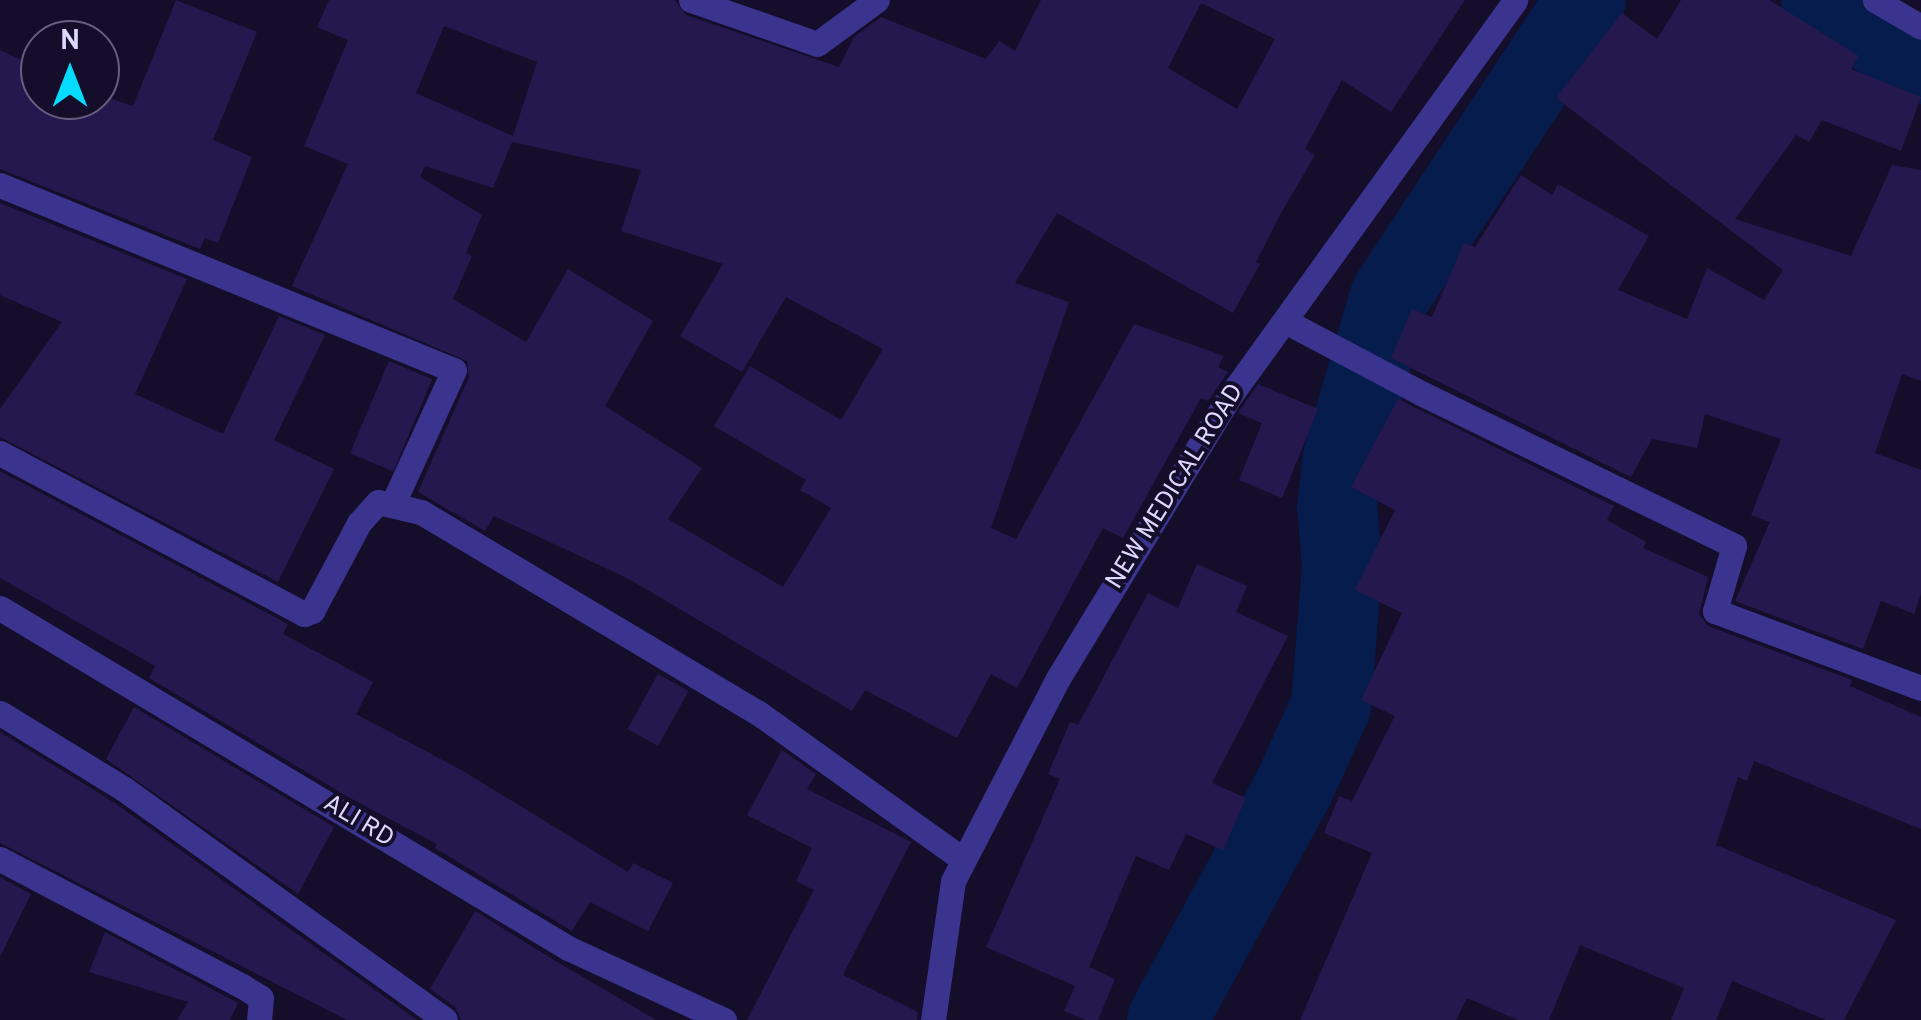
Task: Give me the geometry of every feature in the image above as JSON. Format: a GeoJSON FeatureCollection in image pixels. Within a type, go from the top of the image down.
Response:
{"type":"FeatureCollection","features":[{"type":"Feature","properties":{"kind":"street"},"geometry":{"type":"LineString","coordinates":[[692,0],[817,44],[877,0]]}},
{"type":"Feature","properties":{"kind":"street","name":"NEW MEDICAL ROAD"},"geometry":{"type":"LineString","coordinates":[[933,1020],[953,880],[1058,680],[1227,400],[1516,0]]}},
{"type":"Feature","properties":{"kind":"street"},"geometry":{"type":"LineString","coordinates":[[1875,0],[1921,28]]}},
{"type":"Feature","properties":{"kind":"street"},"geometry":{"type":"LineString","coordinates":[[0,186],[454,370],[393,503]]}},
{"type":"Feature","properties":{"kind":"street"},"geometry":{"type":"LineString","coordinates":[[1285,321],[1424,395],[1734,546],[1715,611],[1921,688]]}},
{"type":"Feature","properties":{"kind":"street"},"geometry":{"type":"LineString","coordinates":[[0,452],[304,614],[312,610],[359,523],[378,502],[421,512],[756,712],[964,860]]}},
{"type":"Feature","properties":{"kind":"street","name":"ALI RD"},"geometry":{"type":"LineString","coordinates":[[0,608],[568,948],[724,1020]]}},
{"type":"Feature","properties":{"kind":"street"},"geometry":{"type":"LineString","coordinates":[[0,713],[124,788],[445,1020]]}},
{"type":"Feature","properties":{"kind":"street"},"geometry":{"type":"LineString","coordinates":[[0,859],[242,986],[260,998],[259,1020]]}},
{"type":"Feature","properties":{"kind":"building"},"geometry":{"type":"Polygon","coordinates":[[[176,0],[257,32],[213,140],[252,157],[218,243],[205,238],[200,249],[0,169],[0,50],[20,59],[20,120],[120,120],[120,102],[133,106],[176,0]]]}},
{"type":"Feature","properties":{"kind":"building"},"geometry":{"type":"Polygon","coordinates":[[[329,0],[675,0],[686,15],[839,67],[854,37],[881,17],[986,59],[999,41],[1015,51],[1041,0],[1465,0],[1391,112],[1342,80],[1305,149],[1315,155],[1280,215],[1256,262],[1260,264],[1233,313],[1057,213],[1015,283],[1069,302],[991,528],[1016,539],[1134,324],[1224,356],[1218,367],[1228,372],[1208,401],[1201,398],[1123,538],[1103,528],[1017,688],[991,674],[957,738],[865,690],[852,711],[629,579],[494,516],[485,531],[418,492],[469,377],[467,361],[292,286],[348,164],[304,146],[348,40],[317,27],[329,0]],[[1201,3],[1168,68],[1237,109],[1275,39],[1201,3]],[[444,26],[416,93],[513,136],[537,62],[444,26]],[[512,142],[493,188],[425,166],[420,177],[482,215],[466,253],[472,256],[453,299],[526,342],[568,269],[653,321],[605,406],[702,468],[668,519],[783,587],[831,508],[800,490],[806,480],[714,426],[750,366],[841,420],[883,349],[786,297],[742,372],[680,336],[723,264],[621,231],[641,170],[512,142]]]}},
{"type":"Feature","properties":{"kind":"building"},"geometry":{"type":"Polygon","coordinates":[[[1681,0],[1769,0],[1859,56],[1851,69],[1921,97],[1901,151],[1822,120],[1809,142],[1796,135],[1735,219],[1851,256],[1892,165],[1921,170],[1921,381],[1902,374],[1875,453],[1921,470],[1921,594],[1914,614],[1881,601],[1863,649],[1735,601],[1770,522],[1751,515],[1781,439],[1705,414],[1697,448],[1652,439],[1631,477],[1391,358],[1412,309],[1432,317],[1464,243],[1475,247],[1521,175],[1552,195],[1558,184],[1649,236],[1618,290],[1687,319],[1707,268],[1764,300],[1783,270],[1556,98],[1622,13],[1657,39],[1681,0]]]}},
{"type":"Feature","properties":{"kind":"building"},"geometry":{"type":"Polygon","coordinates":[[[0,203],[187,279],[135,394],[223,434],[279,316],[325,335],[274,440],[334,469],[278,582],[0,437],[0,409],[62,322],[0,295],[0,203]]]}},
{"type":"Feature","properties":{"kind":"building"},"geometry":{"type":"Polygon","coordinates":[[[389,361],[432,379],[393,471],[350,453],[389,361]]]}},
{"type":"Feature","properties":{"kind":"building"},"geometry":{"type":"Polygon","coordinates":[[[1258,384],[1318,409],[1282,498],[1239,480],[1262,423],[1238,413],[1258,384]]]}},
{"type":"Feature","properties":{"kind":"building"},"geometry":{"type":"Polygon","coordinates":[[[1398,399],[1614,506],[1607,520],[1646,542],[1643,548],[1708,577],[1699,614],[1708,626],[1852,680],[1850,686],[1921,717],[1921,829],[1754,761],[1747,781],[1738,777],[1716,845],[1896,920],[1844,1020],[1826,1020],[1732,981],[1716,1020],[1671,1020],[1684,988],[1580,945],[1549,1020],[1518,1020],[1467,998],[1456,1020],[1300,1020],[1372,853],[1324,833],[1339,796],[1352,801],[1395,716],[1361,700],[1402,613],[1355,590],[1395,510],[1351,487],[1398,399]]]}},
{"type":"Feature","properties":{"kind":"building"},"geometry":{"type":"Polygon","coordinates":[[[0,471],[288,624],[283,634],[373,682],[356,714],[463,771],[628,872],[633,863],[673,883],[648,931],[590,902],[572,931],[435,848],[437,844],[350,798],[149,678],[155,666],[0,578],[0,471]]]}},
{"type":"Feature","properties":{"kind":"building"},"geometry":{"type":"Polygon","coordinates":[[[1197,564],[1247,586],[1236,612],[1288,636],[1212,783],[1246,798],[1223,850],[1186,834],[1169,870],[1136,856],[1089,967],[1115,979],[1098,1020],[1086,1020],[1064,1011],[1075,986],[986,947],[1060,779],[1048,774],[1070,722],[1078,725],[1148,593],[1178,608],[1197,564]]]}},
{"type":"Feature","properties":{"kind":"building"},"geometry":{"type":"Polygon","coordinates":[[[658,674],[689,691],[658,746],[627,729],[658,674]]]}},
{"type":"Feature","properties":{"kind":"building"},"geometry":{"type":"Polygon","coordinates":[[[134,707],[334,827],[298,894],[106,759],[134,707]]]}},
{"type":"Feature","properties":{"kind":"building"},"geometry":{"type":"Polygon","coordinates":[[[0,732],[115,803],[417,1020],[347,1020],[0,843],[0,732]]]}},
{"type":"Feature","properties":{"kind":"building"},"geometry":{"type":"Polygon","coordinates":[[[782,750],[816,774],[807,789],[911,842],[843,975],[918,1012],[917,1020],[747,1020],[814,890],[796,881],[812,848],[747,815],[782,750]]]}},
{"type":"Feature","properties":{"kind":"building"},"geometry":{"type":"Polygon","coordinates":[[[0,877],[31,894],[0,957],[0,877]]]}},
{"type":"Feature","properties":{"kind":"building"},"geometry":{"type":"Polygon","coordinates":[[[475,911],[656,1020],[461,1020],[455,1007],[430,989],[475,911]]]}},
{"type":"Feature","properties":{"kind":"building"},"geometry":{"type":"Polygon","coordinates":[[[105,932],[238,1003],[230,1020],[177,1020],[188,1002],[89,972],[105,932]]]}},
{"type":"Feature","properties":{"kind":"waterway"},"geometry":{"type":"LineString","coordinates":[[1167,1020],[1294,787],[1331,706],[1342,565],[1337,506],[1343,457],[1390,296],[1586,0]]}},
{"type":"Feature","properties":{"kind":"waterway"},"geometry":{"type":"LineString","coordinates":[[1821,0],[1921,64]]}}]}
